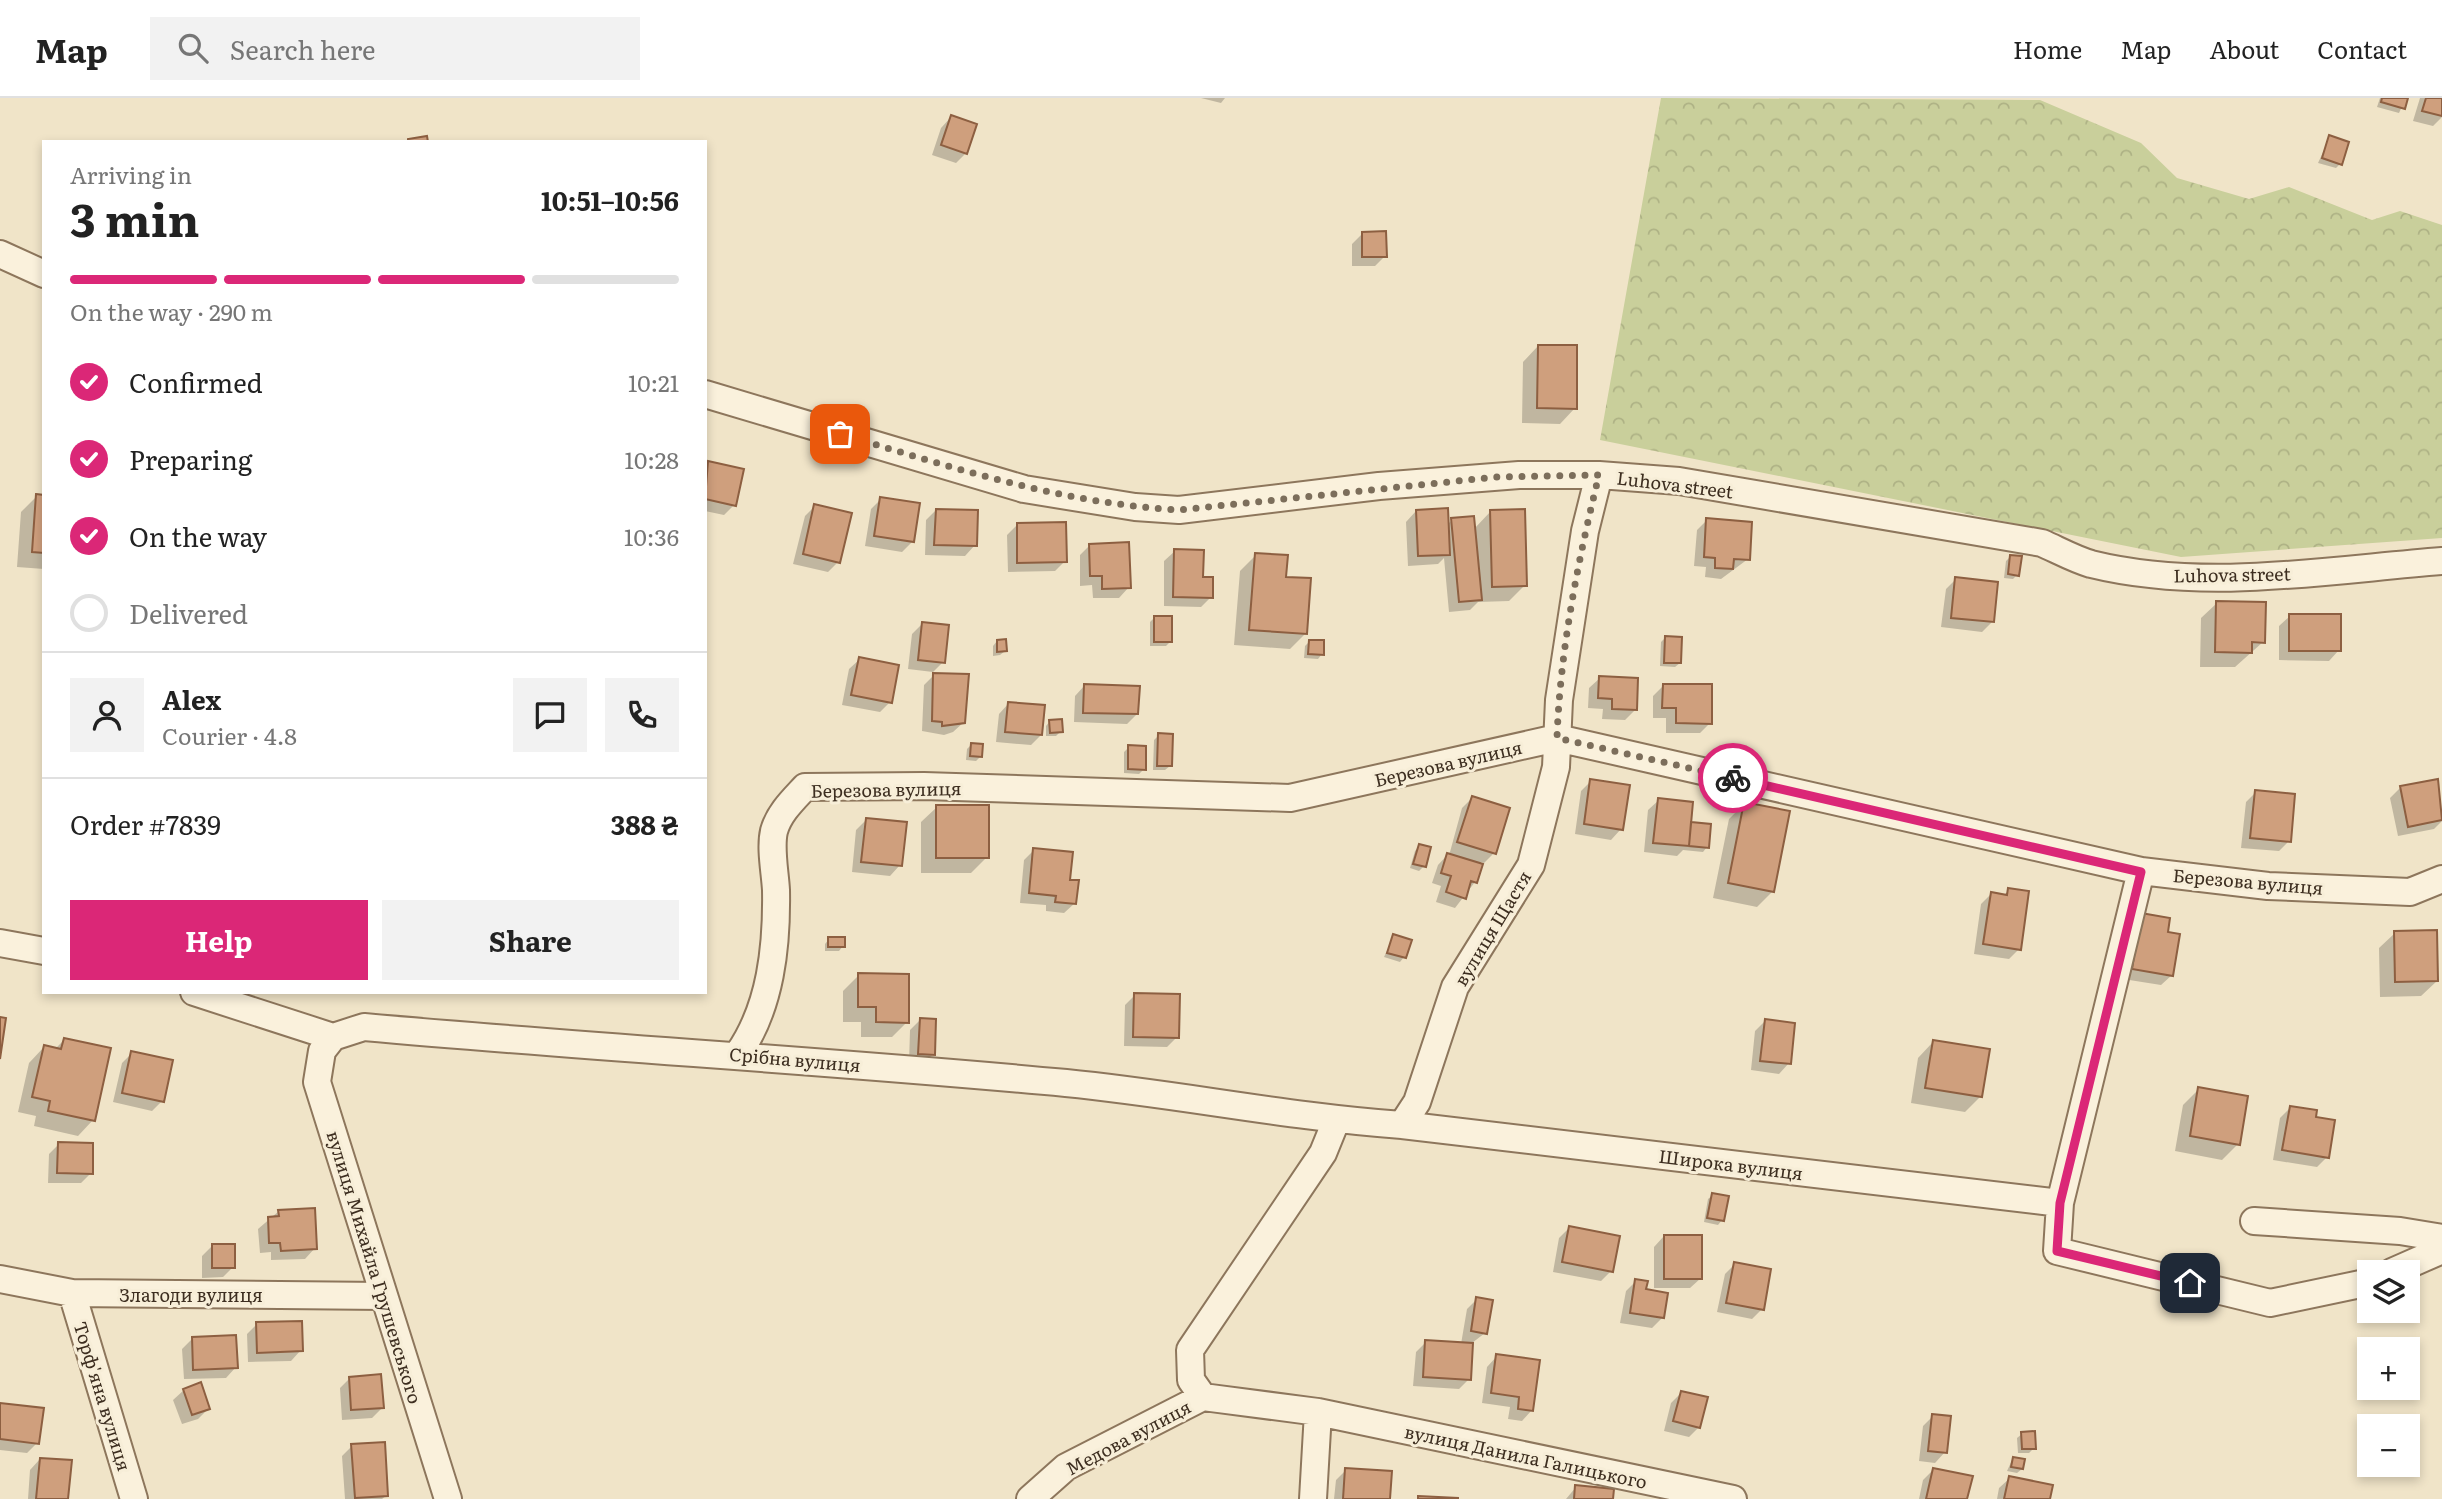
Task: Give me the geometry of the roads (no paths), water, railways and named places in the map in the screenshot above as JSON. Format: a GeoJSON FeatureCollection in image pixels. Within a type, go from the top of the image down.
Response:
{"type":"FeatureCollection","features":[{"type":"Feature","properties":{"kind":"street"},"geometry":{"type":"LineString","coordinates":[[0,254],[42,273]]}},
{"type":"Feature","properties":{"kind":"street","name":"Luhova street"},"geometry":{"type":"LineString","coordinates":[[707,395],[1024,489],[1135,507],[1179,510],[1494,477],[1599,475],[1679,481],[2042,543],[2088,563],[2152,576],[2253,577],[2442,561]]}},
{"type":"Feature","properties":{"kind":"street","name":"вулиця Щастя"},"geometry":{"type":"LineString","coordinates":[[1402,1125],[1418,1102],[1455,987],[1531,865],[1556,767],[1559,701],[1585,531],[1599,475]]}},
{"type":"Feature","properties":{"kind":"street","name":"Березова вулиця"},"geometry":{"type":"LineString","coordinates":[[738,1054],[749,1038],[768,986],[777,925],[774,832],[782,813],[805,788],[924,786],[1290,799],[1557,738],[2141,872],[2268,886],[2410,892],[2442,879]]}},
{"type":"Feature","properties":{"kind":"street"},"geometry":{"type":"LineString","coordinates":[[2141,872],[2060,1203],[2057,1251],[2270,1303],[2357,1285]]}},
{"type":"Feature","properties":{"kind":"street"},"geometry":{"type":"LineString","coordinates":[[0,943],[42,951]]}},
{"type":"Feature","properties":{"kind":"street"},"geometry":{"type":"LineString","coordinates":[[200,994],[333,1037]]}},
{"type":"Feature","properties":{"kind":"street","name":"Срібна вулиця"},"geometry":{"type":"LineString","coordinates":[[333,1037],[364,1027],[738,1054],[1070,1084],[1336,1121],[1402,1125]]}},
{"type":"Feature","properties":{"kind":"street","name":"вулиця Михайла Грушевського"},"geometry":{"type":"LineString","coordinates":[[333,1037],[322,1051],[317,1082],[448,1499]]}},
{"type":"Feature","properties":{"kind":"street"},"geometry":{"type":"LineString","coordinates":[[1203,1397],[1191,1380],[1190,1350],[1323,1153],[1336,1121]]}},
{"type":"Feature","properties":{"kind":"street","name":"Широка вулиця"},"geometry":{"type":"LineString","coordinates":[[1402,1125],[2060,1203]]}},
{"type":"Feature","properties":{"kind":"street"},"geometry":{"type":"LineString","coordinates":[[2254,1221],[2400,1231],[2442,1238]]}},
{"type":"Feature","properties":{"kind":"street"},"geometry":{"type":"LineString","coordinates":[[2419,1260],[2442,1250]]}},
{"type":"Feature","properties":{"kind":"street","name":"Злагоди вулиця"},"geometry":{"type":"LineString","coordinates":[[0,1279],[72,1293],[384,1296]]}},
{"type":"Feature","properties":{"kind":"street","name":"Торф'яна вулиця"},"geometry":{"type":"LineString","coordinates":[[72,1293],[134,1499]]}},
{"type":"Feature","properties":{"kind":"street","name":"Медова вулиця"},"geometry":{"type":"LineString","coordinates":[[1030,1499],[1066,1467],[1203,1397],[1318,1412]]}},
{"type":"Feature","properties":{"kind":"street"},"geometry":{"type":"LineString","coordinates":[[1312,1499],[1318,1412]]}},
{"type":"Feature","properties":{"kind":"street","name":"вулиця Данила Галицького"},"geometry":{"type":"LineString","coordinates":[[1318,1412],[1733,1499]]}}]}
